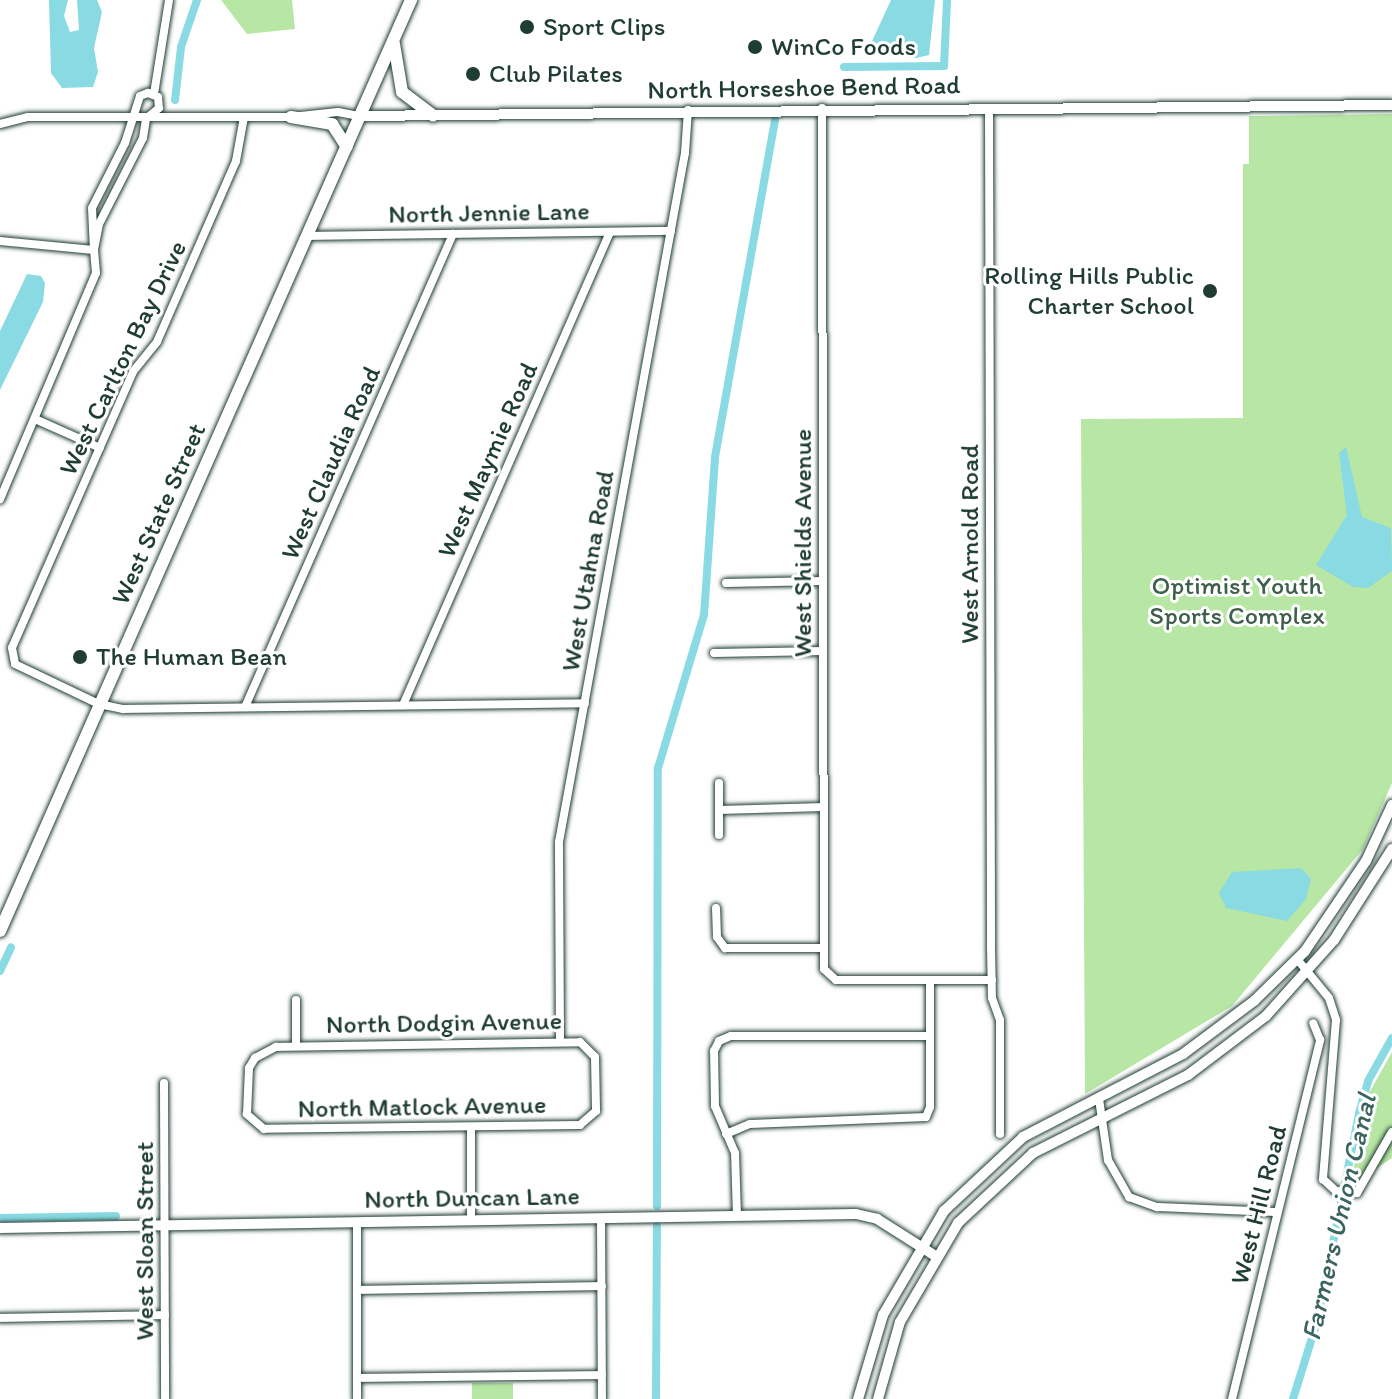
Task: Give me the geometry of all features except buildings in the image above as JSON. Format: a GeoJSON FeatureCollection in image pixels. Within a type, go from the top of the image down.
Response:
{"type":"FeatureCollection","features":[{"type":"Feature","properties":{"kind":"main road","name":"West State Street"},"geometry":{"type":"LineString","coordinates":[[0,931],[411,0]]}},
{"type":"Feature","properties":{"kind":"main road"},"geometry":{"type":"LineString","coordinates":[[394,39],[402,92],[433,115]]}},
{"type":"Feature","properties":{"kind":"main road"},"geometry":{"type":"LineString","coordinates":[[291,117],[332,124],[347,147]]}},
{"type":"Feature","properties":{"kind":"street"},"geometry":{"type":"LineString","coordinates":[[94,250],[99,224],[143,138],[146,119],[159,108],[154,94],[169,0]]}},
{"type":"Feature","properties":{"kind":"street"},"geometry":{"type":"LineString","coordinates":[[0,499],[94,285],[92,208],[125,143],[140,96],[154,94]]}},
{"type":"Feature","properties":{"kind":"street","name":"North Horseshoe Bend Road"},"geometry":{"type":"LineString","coordinates":[[0,124],[28,117],[131,120],[291,117],[311,112],[359,116],[822,108],[1392,105]]}},
{"type":"Feature","properties":{"kind":"street","name":"West Shields Avenue"},"geometry":{"type":"LineString","coordinates":[[822,108],[824,948],[828,977],[930,980]]}},
{"type":"Feature","properties":{"kind":"street","name":"West Arnold Road"},"geometry":{"type":"LineString","coordinates":[[989,108],[992,980],[1000,1020],[1000,1134]]}},
{"type":"Feature","properties":{"kind":"street","name":"West Utahna Road"},"geometry":{"type":"LineString","coordinates":[[560,1042],[557,858],[671,231],[688,110]]}},
{"type":"Feature","properties":{"kind":"street","name":"West Carlton Bay Drive"},"geometry":{"type":"LineString","coordinates":[[99,704],[20,668],[12,659],[12,648],[133,372],[157,342],[179,293],[238,157],[244,117]]}},
{"type":"Feature","properties":{"kind":"street","name":"North Jennie Lane"},"geometry":{"type":"LineString","coordinates":[[307,236],[671,231]]}},
{"type":"Feature","properties":{"kind":"street","name":"West Maymie Road"},"geometry":{"type":"LineString","coordinates":[[403,705],[610,232]]}},
{"type":"Feature","properties":{"kind":"street","name":"West Claudia Road"},"geometry":{"type":"LineString","coordinates":[[245,707],[453,234]]}},
{"type":"Feature","properties":{"kind":"street"},"geometry":{"type":"LineString","coordinates":[[0,241],[94,250]]}},
{"type":"Feature","properties":{"kind":"street"},"geometry":{"type":"LineString","coordinates":[[35,419],[100,448]]}},
{"type":"Feature","properties":{"kind":"street"},"geometry":{"type":"LineString","coordinates":[[726,583],[823,581]]}},
{"type":"Feature","properties":{"kind":"street"},"geometry":{"type":"LineString","coordinates":[[714,653],[823,651]]}},
{"type":"Feature","properties":{"kind":"street"},"geometry":{"type":"LineString","coordinates":[[99,704],[245,707],[585,703]]}},
{"type":"Feature","properties":{"kind":"street"},"geometry":{"type":"LineString","coordinates":[[719,783],[719,835]]}},
{"type":"Feature","properties":{"kind":"street"},"geometry":{"type":"LineString","coordinates":[[858,1399],[883,1315],[919,1245],[944,1211],[1023,1137],[1183,1054],[1254,1001],[1297,959],[1366,861],[1392,805]]}},
{"type":"Feature","properties":{"kind":"street"},"geometry":{"type":"LineString","coordinates":[[719,810],[824,807]]}},
{"type":"Feature","properties":{"kind":"street"},"geometry":{"type":"LineString","coordinates":[[878,1399],[900,1322],[934,1255],[958,1223],[1033,1153],[1188,1075],[1266,1016],[1308,973],[1363,901],[1392,849]]}},
{"type":"Feature","properties":{"kind":"street"},"geometry":{"type":"LineString","coordinates":[[716,908],[721,945],[824,948]]}},
{"type":"Feature","properties":{"kind":"street"},"geometry":{"type":"LineString","coordinates":[[1297,959],[1329,998],[1336,1020],[1320,1173],[1332,1189],[1346,1193],[1361,1189],[1372,1160],[1392,1132]]}},
{"type":"Feature","properties":{"kind":"street"},"geometry":{"type":"LineString","coordinates":[[726,1134],[750,1124],[926,1117],[930,1107],[930,980],[992,980]]}},
{"type":"Feature","properties":{"kind":"street"},"geometry":{"type":"LineString","coordinates":[[296,1000],[296,1045]]}},
{"type":"Feature","properties":{"kind":"street","name":"West Hill Road"},"geometry":{"type":"LineString","coordinates":[[1232,1399],[1320,1040],[1313,1023]]}},
{"type":"Feature","properties":{"kind":"street"},"geometry":{"type":"LineString","coordinates":[[737,1216],[736,1164],[714,1095],[719,1041],[731,1036],[930,1036]]}},
{"type":"Feature","properties":{"kind":"street","name":"North Dodgin Avenue"},"geometry":{"type":"LineString","coordinates":[[254,1125],[247,1114],[249,1068],[267,1050],[296,1045],[560,1042],[591,1047],[596,1111],[591,1120]]}},
{"type":"Feature","properties":{"kind":"street","name":"West Sloan Street"},"geometry":{"type":"LineString","coordinates":[[164,1083],[165,1399]]}},
{"type":"Feature","properties":{"kind":"street"},"geometry":{"type":"LineString","coordinates":[[1099,1099],[1113,1175],[1129,1197],[1157,1207],[1277,1212]]}},
{"type":"Feature","properties":{"kind":"street","name":"North Matlock Avenue"},"geometry":{"type":"LineString","coordinates":[[254,1125],[471,1128],[580,1125],[591,1120]]}},
{"type":"Feature","properties":{"kind":"street"},"geometry":{"type":"LineString","coordinates":[[471,1128],[471,1220]]}},
{"type":"Feature","properties":{"kind":"street","name":"North Duncan Lane"},"geometry":{"type":"LineString","coordinates":[[0,1228],[856,1214],[877,1219],[934,1255]]}},
{"type":"Feature","properties":{"kind":"street"},"geometry":{"type":"LineString","coordinates":[[601,1218],[602,1399]]}},
{"type":"Feature","properties":{"kind":"street"},"geometry":{"type":"LineString","coordinates":[[357,1222],[357,1399]]}},
{"type":"Feature","properties":{"kind":"street"},"geometry":{"type":"LineString","coordinates":[[357,1290],[602,1286]]}},
{"type":"Feature","properties":{"kind":"street"},"geometry":{"type":"LineString","coordinates":[[0,1318],[165,1315]]}},
{"type":"Feature","properties":{"kind":"street"},"geometry":{"type":"LineString","coordinates":[[357,1378],[602,1375]]}},
{"type":"Feature","properties":{"kind":"street"},"geometry":{"type":"LineString","coordinates":[[155,1399],[165,1399]]}},
{"type":"Feature","properties":{"kind":"green space"},"geometry":{"type":"Polygon","coordinates":[[[221,0],[292,0],[295,29],[247,34],[221,0]]]}},
{"type":"Feature","properties":{"kind":"green space","name":"Optimist Youth Sports Complex"},"geometry":{"type":"Polygon","coordinates":[[[1392,114],[1392,783],[1363,849],[1232,1006],[1085,1094],[1081,419],[1243,418],[1243,164],[1249,164],[1249,116],[1392,114]]]}},
{"type":"Feature","properties":{"kind":"green space"},"geometry":{"type":"Polygon","coordinates":[[[1392,1052],[1392,1158],[1350,1186],[1369,1093],[1392,1052]]]}},
{"type":"Feature","properties":{"kind":"green space"},"geometry":{"type":"Polygon","coordinates":[[[472,1383],[513,1383],[513,1399],[472,1399],[472,1383]]]}},
{"type":"Feature","properties":{"kind":"water"},"geometry":{"type":"Polygon","coordinates":[[[49,0],[68,0],[64,16],[70,32],[79,30],[77,0],[97,0],[102,12],[94,48],[98,72],[93,87],[62,88],[51,73],[49,0]]]}},
{"type":"Feature","properties":{"kind":"water"},"geometry":{"type":"Polygon","coordinates":[[[891,0],[935,0],[929,55],[916,58],[867,52],[891,0]]]}},
{"type":"Feature","properties":{"kind":"water"},"geometry":{"type":"Polygon","coordinates":[[[27,274],[41,276],[45,283],[43,302],[0,390],[0,331],[27,274]]]}},
{"type":"Feature","properties":{"kind":"water"},"geometry":{"type":"Polygon","coordinates":[[[1346,447],[1362,517],[1391,528],[1392,571],[1368,588],[1353,587],[1316,565],[1347,515],[1339,453],[1346,447]]]}},
{"type":"Feature","properties":{"kind":"water"},"geometry":{"type":"Polygon","coordinates":[[[1301,868],[1311,879],[1306,899],[1287,921],[1226,908],[1219,893],[1232,872],[1301,868]]]}},
{"type":"Feature","properties":{"kind":"waterway"},"geometry":{"type":"LineString","coordinates":[[175,100],[181,47],[197,0]]}},
{"type":"Feature","properties":{"kind":"waterway"},"geometry":{"type":"LineString","coordinates":[[844,67],[944,66],[947,0]]}},
{"type":"Feature","properties":{"kind":"waterway"},"geometry":{"type":"LineString","coordinates":[[657,1206],[658,768],[704,615],[715,457],[775,120]]}},
{"type":"Feature","properties":{"kind":"waterway"},"geometry":{"type":"LineString","coordinates":[[0,971],[11,947]]}},
{"type":"Feature","properties":{"kind":"waterway","name":"Farmers Union Canal"},"geometry":{"type":"LineString","coordinates":[[1293,1399],[1317,1322],[1359,1113],[1368,1081],[1392,1038]]}},
{"type":"Feature","properties":{"kind":"waterway"},"geometry":{"type":"LineString","coordinates":[[0,1218],[116,1216]]}},
{"type":"Feature","properties":{"kind":"waterway"},"geometry":{"type":"LineString","coordinates":[[656,1399],[657,1226]]}},
{"type":"Feature","properties":{"kind":"place","name":"Sport Clips"},"geometry":{"type":"Point","coordinates":[527,27]}},
{"type":"Feature","properties":{"kind":"place","name":"WinCo Foods"},"geometry":{"type":"Point","coordinates":[755,47]}},
{"type":"Feature","properties":{"kind":"place","name":"Club Pilates"},"geometry":{"type":"Point","coordinates":[473,74]}},
{"type":"Feature","properties":{"kind":"place","name":"Rolling Hills Public Charter School"},"geometry":{"type":"Point","coordinates":[1210,291]}},
{"type":"Feature","properties":{"kind":"place","name":"The Human Bean"},"geometry":{"type":"Point","coordinates":[80,657]}}]}
